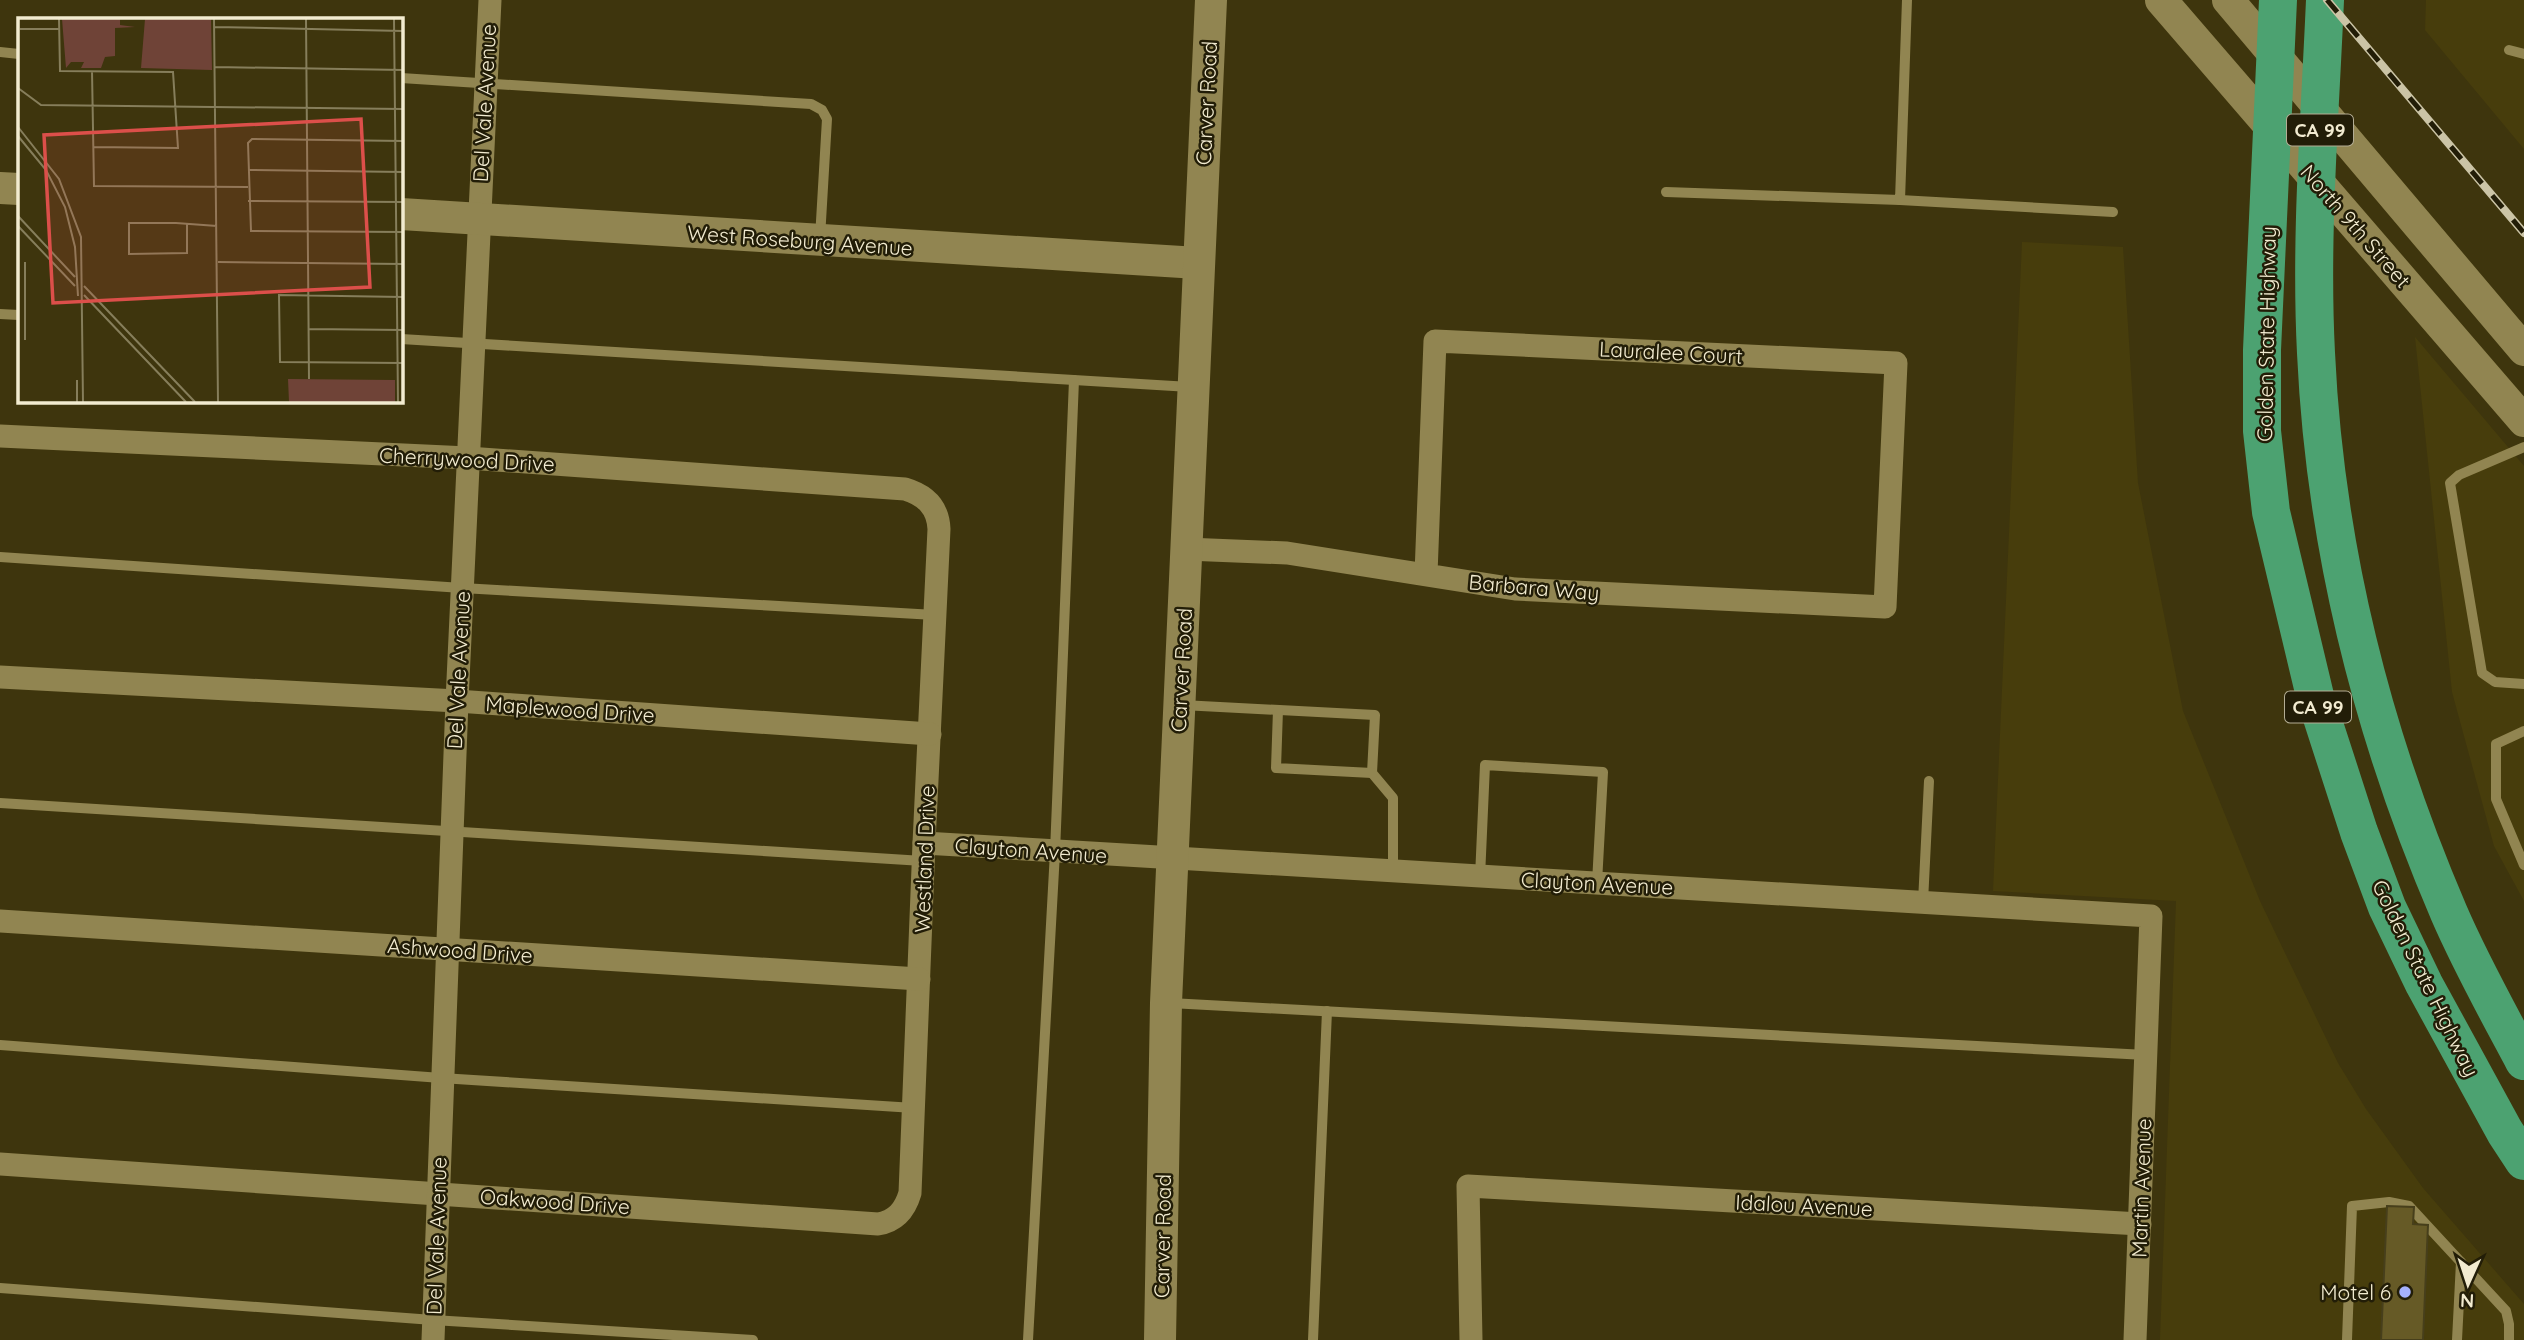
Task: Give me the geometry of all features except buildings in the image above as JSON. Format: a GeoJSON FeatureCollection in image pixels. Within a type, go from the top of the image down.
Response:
{"type":"FeatureCollection","features":[{"type":"Feature","properties":{"kind":"highway","name":"Golden State Highway"},"geometry":{"type":"LineString","coordinates":[[2278,0],[2267,212],[2262,431],[2271,513],[2315,696],[2354,820],[2387,907],[2424,984],[2505,1132],[2524,1161]]}},
{"type":"Feature","properties":{"kind":"highway","name":"CA 99"},"geometry":{"type":"LineString","coordinates":[[2325,0],[2315,260],[2316,355],[2322,438],[2333,520],[2367,682],[2405,801],[2450,916],[2524,1061]]}},
{"type":"Feature","properties":{"kind":"street","name":"Del Vale Avenue"},"geometry":{"type":"LineString","coordinates":[[433,1330],[451,830],[490,0]]}},
{"type":"Feature","properties":{"kind":"street","name":"Carver Road"},"geometry":{"type":"LineString","coordinates":[[1160,1340],[1166,1003],[1211,0]]}},
{"type":"Feature","properties":{"kind":"street","name":"North 9th Street"},"geometry":{"type":"LineString","coordinates":[[2161,0],[2524,421]]}},
{"type":"Feature","properties":{"kind":"street"},"geometry":{"type":"LineString","coordinates":[[2228,0],[2524,350]]}},
{"type":"Feature","properties":{"kind":"street"},"geometry":{"type":"LineString","coordinates":[[0,188],[18,189]]}},
{"type":"Feature","properties":{"kind":"street","name":"West Roseburg Avenue"},"geometry":{"type":"LineString","coordinates":[[402,214],[1198,263]]}},
{"type":"Feature","properties":{"kind":"street","name":"Lauralee Court"},"geometry":{"type":"LineString","coordinates":[[1426,574],[1435,341],[1896,363],[1885,607]]}},
{"type":"Feature","properties":{"kind":"street","name":"Cherrywood Drive"},"geometry":{"type":"LineString","coordinates":[[0,436],[468,458],[905,489],[924,496],[929,503]]}},
{"type":"Feature","properties":{"kind":"street","name":"Westland Drive"},"geometry":{"type":"LineString","coordinates":[[899,1215],[907,1204],[910,1193],[939,529],[938,519],[929,503]]}},
{"type":"Feature","properties":{"kind":"street","name":"Barbara Way"},"geometry":{"type":"LineString","coordinates":[[1186,549],[1287,553],[1515,589],[1885,607]]}},
{"type":"Feature","properties":{"kind":"street","name":"Maplewood Drive"},"geometry":{"type":"LineString","coordinates":[[0,677],[457,701],[929,734]]}},
{"type":"Feature","properties":{"kind":"street","name":"Clayton Avenue"},"geometry":{"type":"LineString","coordinates":[[923,852],[1055,852],[2151,916],[2147,1046]]}},
{"type":"Feature","properties":{"kind":"street","name":"Ashwood Drive"},"geometry":{"type":"LineString","coordinates":[[0,921],[919,979]]}},
{"type":"Feature","properties":{"kind":"street","name":"Martin Avenue"},"geometry":{"type":"LineString","coordinates":[[2135,1340],[2147,1046]]}},
{"type":"Feature","properties":{"kind":"street","name":"Oakwood Drive"},"geometry":{"type":"LineString","coordinates":[[0,1164],[878,1224],[899,1215]]}},
{"type":"Feature","properties":{"kind":"street","name":"Idalou Avenue"},"geometry":{"type":"LineString","coordinates":[[1471,1340],[1468,1186],[2140,1224]]}},
{"type":"Feature","properties":{"kind":"lane"},"geometry":{"type":"LineString","coordinates":[[1899,200],[1907,0]]}},
{"type":"Feature","properties":{"kind":"lane"},"geometry":{"type":"LineString","coordinates":[[2509,50],[2524,54]]}},
{"type":"Feature","properties":{"kind":"lane"},"geometry":{"type":"LineString","coordinates":[[0,52],[18,54]]}},
{"type":"Feature","properties":{"kind":"lane"},"geometry":{"type":"LineString","coordinates":[[402,78],[811,104],[822,110],[827,119],[820,241]]}},
{"type":"Feature","properties":{"kind":"lane"},"geometry":{"type":"LineString","coordinates":[[1666,192],[1899,200],[2113,212]]}},
{"type":"Feature","properties":{"kind":"lane"},"geometry":{"type":"LineString","coordinates":[[0,314],[18,315]]}},
{"type":"Feature","properties":{"kind":"lane"},"geometry":{"type":"LineString","coordinates":[[402,339],[1193,388]]}},
{"type":"Feature","properties":{"kind":"lane"},"geometry":{"type":"LineString","coordinates":[[1028,1340],[1055,852],[1074,380]]}},
{"type":"Feature","properties":{"kind":"lane"},"geometry":{"type":"LineString","coordinates":[[2524,447],[2459,475],[2450,484],[2482,673],[2495,682],[2524,684]]}},
{"type":"Feature","properties":{"kind":"lane"},"geometry":{"type":"LineString","coordinates":[[0,557],[462,588],[935,615]]}},
{"type":"Feature","properties":{"kind":"lane"},"geometry":{"type":"LineString","coordinates":[[1179,705],[1376,715],[1372,773],[1393,798],[1393,872]]}},
{"type":"Feature","properties":{"kind":"lane"},"geometry":{"type":"LineString","coordinates":[[1278,710],[1276,768],[1372,773]]}},
{"type":"Feature","properties":{"kind":"lane"},"geometry":{"type":"LineString","coordinates":[[2524,731],[2496,744],[2496,799],[2524,865]]}},
{"type":"Feature","properties":{"kind":"lane"},"geometry":{"type":"LineString","coordinates":[[1480,877],[1485,765],[1603,772],[1597,883]]}},
{"type":"Feature","properties":{"kind":"lane"},"geometry":{"type":"LineString","coordinates":[[1923,902],[1929,781]]}},
{"type":"Feature","properties":{"kind":"lane"},"geometry":{"type":"LineString","coordinates":[[0,803],[451,830],[923,852]]}},
{"type":"Feature","properties":{"kind":"lane"},"geometry":{"type":"LineString","coordinates":[[1166,1003],[2147,1046]]}},
{"type":"Feature","properties":{"kind":"lane"},"geometry":{"type":"LineString","coordinates":[[1313,1340],[1327,1011]]}},
{"type":"Feature","properties":{"kind":"lane"},"geometry":{"type":"LineString","coordinates":[[0,1045],[442,1078],[914,1108]]}},
{"type":"Feature","properties":{"kind":"lane"},"geometry":{"type":"LineString","coordinates":[[2347,1340],[2352,1206],[2389,1202],[2409,1206],[2506,1311],[2509,1340]]}},
{"type":"Feature","properties":{"kind":"lane"},"geometry":{"type":"LineString","coordinates":[[2457,1340],[2461,1262]]}},
{"type":"Feature","properties":{"kind":"lane"},"geometry":{"type":"LineString","coordinates":[[0,1288],[433,1330],[753,1340]]}},
{"type":"Feature","properties":{"kind":"shaded area"},"geometry":{"type":"Polygon","coordinates":[[[2426,0],[2524,0],[2524,149],[2425,30],[2426,0]]]}},
{"type":"Feature","properties":{"kind":"shaded area"},"geometry":{"type":"Polygon","coordinates":[[[2022,242],[2123,247],[2138,483],[2183,711],[2260,901],[2338,1063],[2366,1109],[2423,1188],[2524,1304],[2524,1340],[2160,1340],[2176,901],[1993,891],[2022,242]]]}},
{"type":"Feature","properties":{"kind":"shaded area"},"geometry":{"type":"Polygon","coordinates":[[[2415,337],[2524,466],[2524,901],[2494,846],[2452,692],[2415,337]]]}},
{"type":"Feature","properties":{"kind":"railway"},"geometry":{"type":"LineString","coordinates":[[2327,0],[2524,233]]}},
{"type":"Feature","properties":{"kind":"place","name":"Motel 6"},"geometry":{"type":"Point","coordinates":[2405,1292]}}]}
